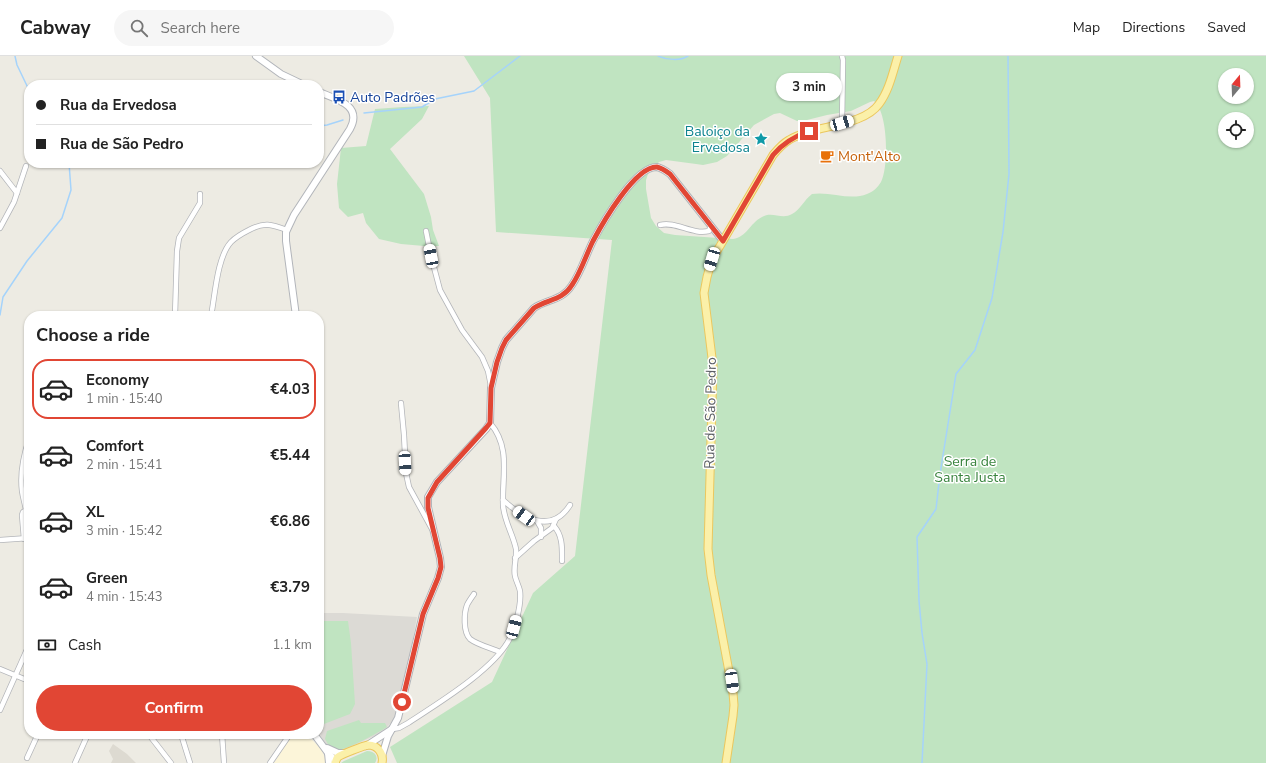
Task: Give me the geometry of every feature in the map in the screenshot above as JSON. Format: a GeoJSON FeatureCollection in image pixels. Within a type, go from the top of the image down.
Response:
{"type":"FeatureCollection","features":[{"type":"Feature","properties":{"kind":"main road","name":"Rua de São Pedro"},"geometry":{"type":"LineString","coordinates":[[726,763],[734,705],[732,681],[711,575],[708,549],[713,366],[704,293],[707,277],[712,259],[780,146],[799,135],[860,118],[871,112],[884,96],[898,56]]}},
{"type":"Feature","properties":{"kind":"main road"},"geometry":{"type":"LineString","coordinates":[[333,762],[340,756],[369,745],[376,747],[380,752],[382,761]]}},
{"type":"Feature","properties":{"kind":"street"},"geometry":{"type":"LineString","coordinates":[[256,56],[281,74],[294,80]]}},
{"type":"Feature","properties":{"kind":"street"},"geometry":{"type":"LineString","coordinates":[[842,56],[842,123]]}},
{"type":"Feature","properties":{"kind":"street"},"geometry":{"type":"LineString","coordinates":[[295,311],[286,241],[287,230],[294,215],[352,125],[353,114],[350,106],[324,94]]}},
{"type":"Feature","properties":{"kind":"street"},"geometry":{"type":"LineString","coordinates":[[382,761],[392,729],[398,718],[423,614],[441,567],[428,508],[428,498],[437,482],[490,423],[491,388],[497,362],[506,340],[534,308],[539,304],[558,298],[566,293],[573,285],[593,241],[609,214],[631,182],[649,169],[656,167],[670,174],[711,225],[724,238]]}},
{"type":"Feature","properties":{"kind":"street"},"geometry":{"type":"LineString","coordinates":[[0,228],[14,202],[25,168]]}},
{"type":"Feature","properties":{"kind":"street"},"geometry":{"type":"LineString","coordinates":[[0,171],[17,193]]}},
{"type":"Feature","properties":{"kind":"street"},"geometry":{"type":"LineString","coordinates":[[175,311],[177,251],[179,238],[200,203],[200,194]]}},
{"type":"Feature","properties":{"kind":"street"},"geometry":{"type":"LineString","coordinates":[[212,311],[223,256],[231,242],[244,232],[258,225],[269,224],[287,230]]}},
{"type":"Feature","properties":{"kind":"street"},"geometry":{"type":"LineString","coordinates":[[660,225],[666,224],[707,232],[709,231],[711,225]]}},
{"type":"Feature","properties":{"kind":"street"},"geometry":{"type":"LineString","coordinates":[[426,231],[440,290],[462,330],[482,357],[488,371],[491,388]]}},
{"type":"Feature","properties":{"kind":"street"},"geometry":{"type":"LineString","coordinates":[[401,403],[406,474],[409,487],[434,532]]}},
{"type":"Feature","properties":{"kind":"street"},"geometry":{"type":"LineString","coordinates":[[366,746],[392,729],[399,728],[408,723],[460,688],[484,669],[500,652],[510,638],[519,611],[520,591],[515,576],[516,549],[506,520],[503,500],[505,456],[502,444],[490,423]]}},
{"type":"Feature","properties":{"kind":"street"},"geometry":{"type":"LineString","coordinates":[[24,464],[22,479],[24,500]]}},
{"type":"Feature","properties":{"kind":"street"},"geometry":{"type":"LineString","coordinates":[[503,500],[524,516],[537,521],[556,519],[566,511],[570,505]]}},
{"type":"Feature","properties":{"kind":"street"},"geometry":{"type":"LineString","coordinates":[[24,512],[22,515],[24,526]]}},
{"type":"Feature","properties":{"kind":"street"},"geometry":{"type":"LineString","coordinates":[[515,558],[554,526],[556,519]]}},
{"type":"Feature","properties":{"kind":"street"},"geometry":{"type":"LineString","coordinates":[[537,521],[541,528],[540,537]]}},
{"type":"Feature","properties":{"kind":"street"},"geometry":{"type":"LineString","coordinates":[[554,526],[561,536],[562,561]]}},
{"type":"Feature","properties":{"kind":"street"},"geometry":{"type":"LineString","coordinates":[[0,540],[24,538]]}},
{"type":"Feature","properties":{"kind":"street"},"geometry":{"type":"LineString","coordinates":[[474,594],[467,604],[466,629],[468,635],[470,639],[500,652]]}},
{"type":"Feature","properties":{"kind":"street"},"geometry":{"type":"LineString","coordinates":[[0,710],[24,656]]}},
{"type":"Feature","properties":{"kind":"street"},"geometry":{"type":"LineString","coordinates":[[0,669],[24,679]]}},
{"type":"Feature","properties":{"kind":"street"},"geometry":{"type":"LineString","coordinates":[[27,758],[36,739]]}},
{"type":"Feature","properties":{"kind":"street"},"geometry":{"type":"LineString","coordinates":[[75,763],[86,739]]}},
{"type":"Feature","properties":{"kind":"street"},"geometry":{"type":"LineString","coordinates":[[152,739],[171,763]]}},
{"type":"Feature","properties":{"kind":"street"},"geometry":{"type":"LineString","coordinates":[[183,739],[190,763]]}},
{"type":"Feature","properties":{"kind":"street"},"geometry":{"type":"LineString","coordinates":[[222,739],[224,763]]}},
{"type":"Feature","properties":{"kind":"street"},"geometry":{"type":"LineString","coordinates":[[270,763],[287,739]]}},
{"type":"Feature","properties":{"kind":"street"},"geometry":{"type":"LineString","coordinates":[[318,739],[333,762]]}},
{"type":"Feature","properties":{"kind":"street"},"geometry":{"type":"LineString","coordinates":[[323,746],[338,753],[348,753]]}},
{"type":"Feature","properties":{"kind":"shaded area"},"geometry":{"type":"Polygon","coordinates":[[[324,613],[417,617],[405,681],[394,719],[383,732],[339,752],[324,743],[322,739],[324,739],[324,613]]]}},
{"type":"Feature","properties":{"kind":"shaded area"},"geometry":{"type":"Polygon","coordinates":[[[290,739],[312,740],[321,749],[326,760],[326,763],[274,763],[290,739]]]}},
{"type":"Feature","properties":{"kind":"shaded area"},"geometry":{"type":"Polygon","coordinates":[[[113,744],[127,754],[136,763],[111,763],[113,759],[109,751],[113,744]]]}},
{"type":"Feature","properties":{"kind":"green space","name":"Serra de Santa Justa"},"geometry":{"type":"Polygon","coordinates":[[[464,56],[1266,56],[1266,763],[397,763],[390,747],[492,682],[533,593],[575,556],[612,240],[496,232],[490,98],[464,56]],[[874,101],[851,111],[803,121],[797,121],[780,113],[774,114],[754,125],[727,156],[717,162],[703,165],[666,160],[659,162],[648,174],[646,180],[651,218],[656,226],[664,233],[733,239],[742,236],[754,223],[766,215],[788,216],[792,214],[812,194],[819,193],[854,197],[869,193],[881,182],[884,174],[886,152],[886,140],[882,116],[879,107],[874,101]]]}},
{"type":"Feature","properties":{"kind":"green space"},"geometry":{"type":"Polygon","coordinates":[[[429,106],[422,119],[390,149],[424,194],[431,217],[433,230],[439,246],[401,244],[379,239],[366,223],[363,213],[348,217],[339,208],[337,184],[341,148],[366,146],[375,109],[429,106]]]}},
{"type":"Feature","properties":{"kind":"green space"},"geometry":{"type":"Polygon","coordinates":[[[324,621],[348,621],[355,704],[350,714],[324,724],[324,621]]]}},
{"type":"Feature","properties":{"kind":"green space"},"geometry":{"type":"Polygon","coordinates":[[[359,720],[361,723],[385,723],[387,727],[354,745],[340,750],[332,749],[329,746],[325,739],[327,731],[359,720]]]}},
{"type":"Feature","properties":{"kind":"green space"},"geometry":{"type":"Polygon","coordinates":[[[367,751],[376,755],[377,759],[375,763],[341,763],[344,761],[367,751]]]}},
{"type":"Feature","properties":{"kind":"waterway"},"geometry":{"type":"LineString","coordinates":[[15,56],[17,65],[24,80]]}},
{"type":"Feature","properties":{"kind":"waterway"},"geometry":{"type":"LineString","coordinates":[[364,113],[422,107],[435,99],[474,91],[520,56]]}},
{"type":"Feature","properties":{"kind":"waterway"},"geometry":{"type":"LineString","coordinates":[[658,56],[673,59],[681,59],[688,56]]}},
{"type":"Feature","properties":{"kind":"waterway"},"geometry":{"type":"LineString","coordinates":[[922,763],[927,664],[919,601],[917,537],[936,509],[956,374],[975,350],[992,298],[1003,232],[1009,174],[1008,56]]}},
{"type":"Feature","properties":{"kind":"waterway"},"geometry":{"type":"LineString","coordinates":[[324,125],[343,120]]}},
{"type":"Feature","properties":{"kind":"waterway"},"geometry":{"type":"LineString","coordinates":[[0,315],[3,297],[27,261],[62,218],[71,190],[69,168]]}},
{"type":"Feature","properties":{"kind":"place","name":"Auto Padrões"},"geometry":{"type":"Point","coordinates":[339,97]}},
{"type":"Feature","properties":{"kind":"place","name":"Baloiço da Ervedosa"},"geometry":{"type":"Point","coordinates":[761,139]}},
{"type":"Feature","properties":{"kind":"place","name":"Mont'Alto"},"geometry":{"type":"Point","coordinates":[827,156]}},
{"type":"Feature","properties":{"kind":"route"},"geometry":{"type":"LineString","coordinates":[[402,702],[423,614],[433,592],[441,567],[428,508],[428,498],[437,482],[490,423],[491,388],[497,362],[506,340],[534,308],[539,304],[558,298],[566,293],[573,285],[600,228],[631,182],[641,174],[656,167],[670,174],[678,182],[723,241],[773,155],[780,146],[809,131]]}}]}
